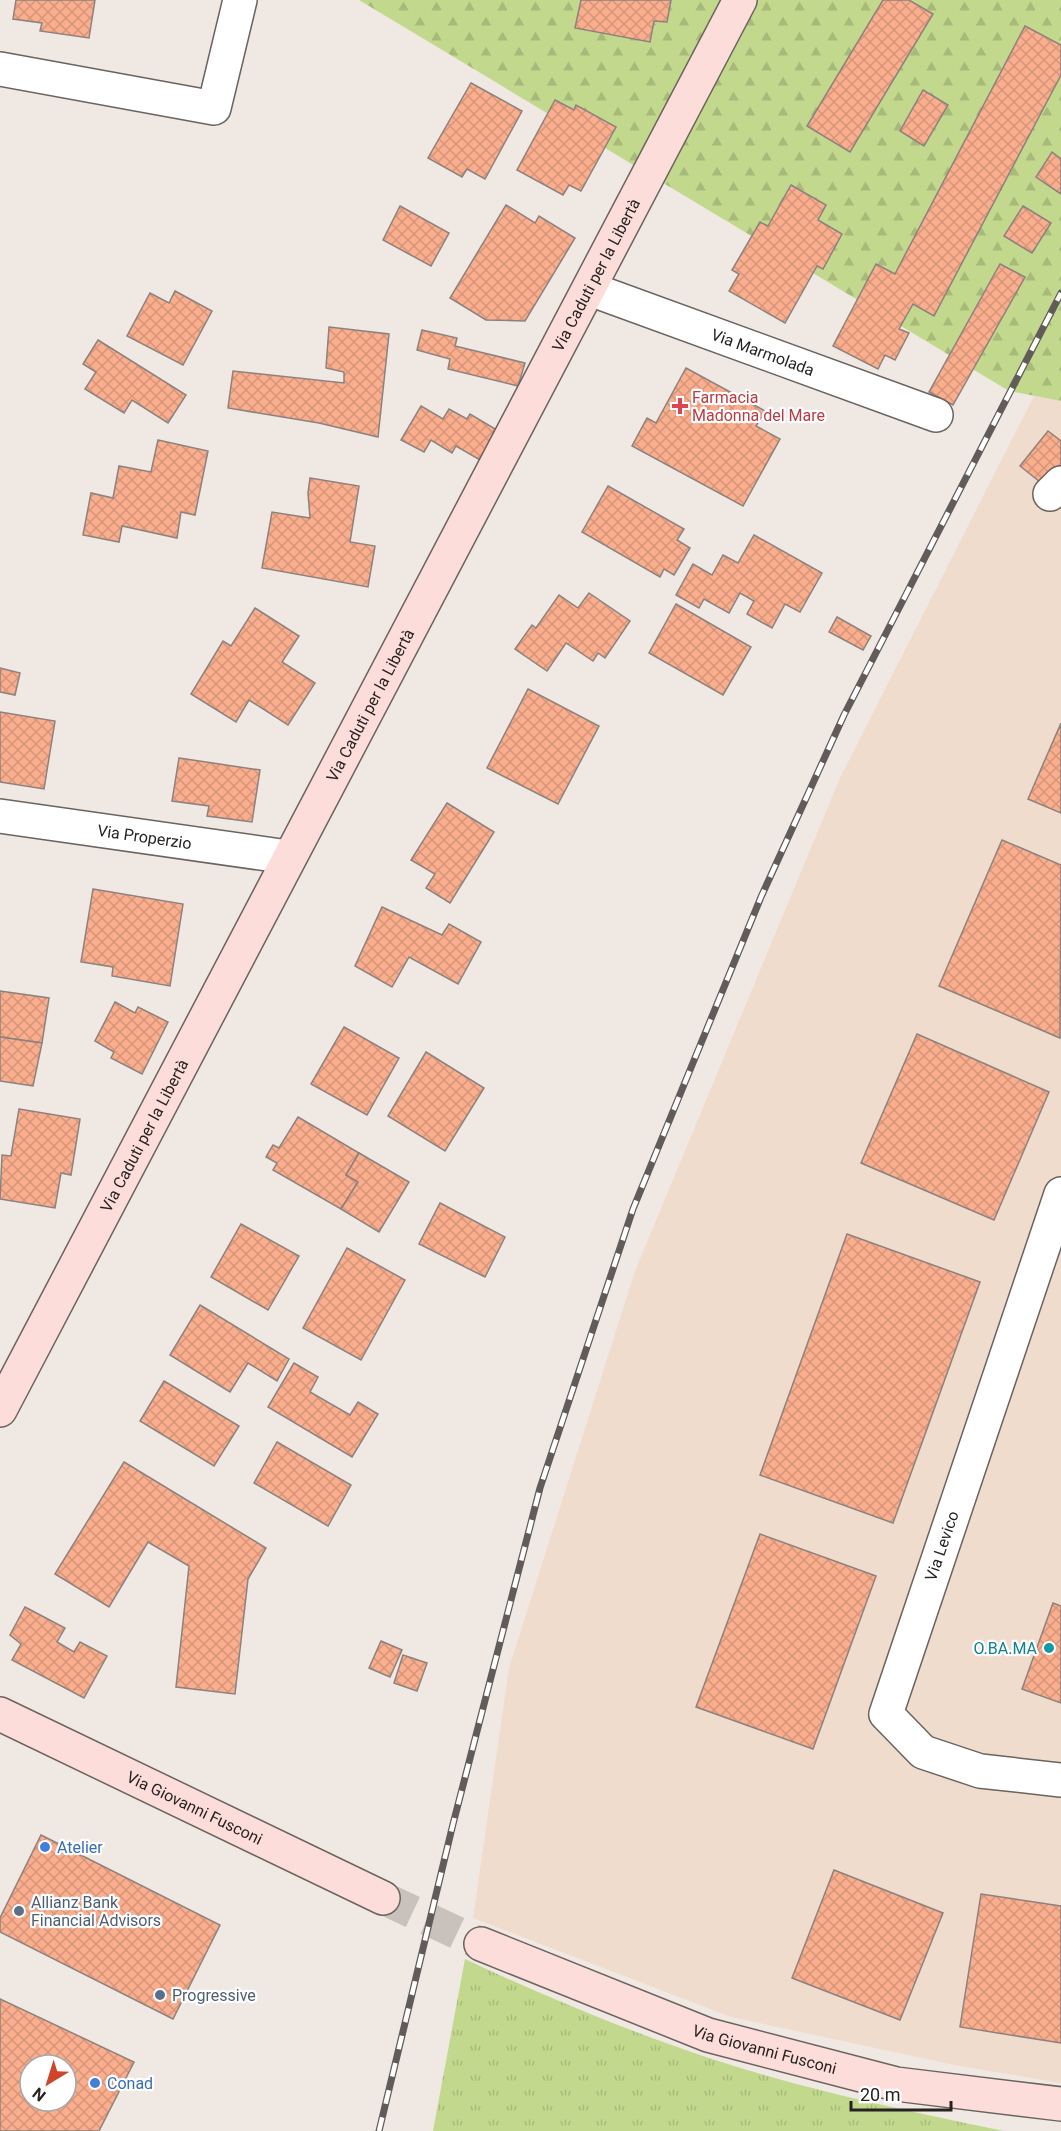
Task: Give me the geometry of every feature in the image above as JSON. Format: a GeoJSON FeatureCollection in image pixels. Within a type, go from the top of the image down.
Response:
{"type":"FeatureCollection","features":[{"type":"Feature","properties":{"kind":"street"},"geometry":{"type":"LineString","coordinates":[[0,69],[214,108],[240,0]]}},
{"type":"Feature","properties":{"kind":"street","name":"Via Caduti per la Libertà"},"geometry":{"type":"LineString","coordinates":[[0,1410],[288,857],[590,289],[740,0]]}},
{"type":"Feature","properties":{"kind":"street","name":"Via Marmolada"},"geometry":{"type":"LineString","coordinates":[[590,289],[936,415]]}},
{"type":"Feature","properties":{"kind":"street","name":"Via Properzio"},"geometry":{"type":"LineString","coordinates":[[0,816],[288,857]]}},
{"type":"Feature","properties":{"kind":"street","name":"Via Levico"},"geometry":{"type":"LineString","coordinates":[[1061,1194],[886,1714],[923,1752],[980,1771],[1061,1780]]}},
{"type":"Feature","properties":{"kind":"street","name":"Via Giovanni Fusconi"},"geometry":{"type":"LineString","coordinates":[[2,1713],[383,1898]]}},
{"type":"Feature","properties":{"kind":"street","name":"Via Giovanni Fusconi"},"geometry":{"type":"LineString","coordinates":[[481,1944],[708,2035],[896,2084],[1061,2104]]}},
{"type":"Feature","properties":{"kind":"shaded area"},"geometry":{"type":"Polygon","coordinates":[[[1042,380],[1061,387],[1061,2083],[959,2066],[731,2017],[473,1918],[509,1668],[635,1271],[840,778],[1042,380]]]}},
{"type":"Feature","properties":{"kind":"green space"},"geometry":{"type":"Polygon","coordinates":[[[359,0],[1061,0],[1061,401],[1009,391],[359,0]]]}},
{"type":"Feature","properties":{"kind":"green space"},"geometry":{"type":"Polygon","coordinates":[[[465,1959],[585,2012],[709,2058],[818,2090],[1004,2131],[433,2131],[465,1959]]]}},
{"type":"Feature","properties":{"kind":"building"},"geometry":{"type":"Polygon","coordinates":[[[16,0],[95,0],[89,38],[40,31],[42,23],[13,19],[16,0]]]}},
{"type":"Feature","properties":{"kind":"building"},"geometry":{"type":"Polygon","coordinates":[[[581,0],[671,0],[667,22],[654,21],[650,42],[575,28],[581,0]]]}},
{"type":"Feature","properties":{"kind":"building"},"geometry":{"type":"Polygon","coordinates":[[[883,0],[909,0],[933,14],[850,152],[807,126],[883,0]]]}},
{"type":"Feature","properties":{"kind":"building"},"geometry":{"type":"Polygon","coordinates":[[[1025,26],[1061,45],[1061,75],[934,316],[913,304],[899,329],[909,333],[895,360],[885,355],[878,369],[833,346],[876,264],[895,274],[1025,26]]]}},
{"type":"Feature","properties":{"kind":"building"},"geometry":{"type":"Polygon","coordinates":[[[471,83],[522,111],[485,179],[467,169],[462,177],[428,158],[471,83]]]}},
{"type":"Feature","properties":{"kind":"building"},"geometry":{"type":"Polygon","coordinates":[[[923,90],[948,105],[924,146],[900,131],[923,90]]]}},
{"type":"Feature","properties":{"kind":"building"},"geometry":{"type":"Polygon","coordinates":[[[555,100],[574,110],[576,105],[616,127],[581,191],[569,185],[563,195],[517,170],[555,100]]]}},
{"type":"Feature","properties":{"kind":"building"},"geometry":{"type":"Polygon","coordinates":[[[1052,152],[1061,159],[1061,194],[1036,177],[1052,152]]]}},
{"type":"Feature","properties":{"kind":"building"},"geometry":{"type":"Polygon","coordinates":[[[791,185],[826,205],[818,220],[842,234],[823,269],[817,266],[785,323],[729,291],[739,274],[732,270],[760,222],[768,226],[791,185]]]}},
{"type":"Feature","properties":{"kind":"building"},"geometry":{"type":"Polygon","coordinates":[[[506,205],[535,223],[539,216],[575,238],[525,321],[486,320],[450,298],[506,205]]]}},
{"type":"Feature","properties":{"kind":"building"},"geometry":{"type":"Polygon","coordinates":[[[400,206],[449,233],[431,266],[383,240],[400,206]]]}},
{"type":"Feature","properties":{"kind":"building"},"geometry":{"type":"Polygon","coordinates":[[[1023,206],[1051,223],[1032,253],[1004,236],[1023,206]]]}},
{"type":"Feature","properties":{"kind":"building"},"geometry":{"type":"Polygon","coordinates":[[[1000,264],[1025,277],[953,405],[929,392],[1000,264]]]}},
{"type":"Feature","properties":{"kind":"building"},"geometry":{"type":"Polygon","coordinates":[[[175,291],[212,311],[183,365],[127,336],[150,293],[169,303],[175,291]]]}},
{"type":"Feature","properties":{"kind":"building"},"geometry":{"type":"Polygon","coordinates":[[[329,327],[389,334],[378,437],[319,423],[228,408],[233,371],[344,383],[344,372],[326,368],[329,327]]]}},
{"type":"Feature","properties":{"kind":"building"},"geometry":{"type":"Polygon","coordinates":[[[422,330],[457,338],[455,346],[525,363],[518,386],[448,369],[450,359],[417,350],[422,330]]]}},
{"type":"Feature","properties":{"kind":"building"},"geometry":{"type":"Polygon","coordinates":[[[98,340],[186,395],[168,423],[132,400],[124,413],[85,389],[96,372],[83,364],[98,340]]]}},
{"type":"Feature","properties":{"kind":"building"},"geometry":{"type":"Polygon","coordinates":[[[686,368],[765,411],[756,426],[780,439],[743,506],[632,446],[647,418],[656,423],[686,368]]]}},
{"type":"Feature","properties":{"kind":"building"},"geometry":{"type":"Polygon","coordinates":[[[421,406],[443,419],[449,409],[467,419],[470,414],[497,430],[480,460],[456,446],[452,453],[431,440],[424,452],[401,440],[421,406]]]}},
{"type":"Feature","properties":{"kind":"building"},"geometry":{"type":"Polygon","coordinates":[[[1048,431],[1061,441],[1061,467],[1045,486],[1020,466],[1048,431]]]}},
{"type":"Feature","properties":{"kind":"building"},"geometry":{"type":"Polygon","coordinates":[[[158,440],[208,451],[195,515],[181,512],[177,538],[122,526],[119,542],[83,535],[91,493],[113,498],[119,466],[151,472],[158,440]]]}},
{"type":"Feature","properties":{"kind":"building"},"geometry":{"type":"Polygon","coordinates":[[[310,478],[359,486],[350,542],[375,546],[368,587],[262,568],[272,512],[310,518],[308,493],[310,478]]]}},
{"type":"Feature","properties":{"kind":"building"},"geometry":{"type":"Polygon","coordinates":[[[608,486],[684,529],[677,540],[690,548],[674,575],[664,569],[660,577],[582,532],[608,486]]]}},
{"type":"Feature","properties":{"kind":"building"},"geometry":{"type":"Polygon","coordinates":[[[754,535],[822,573],[800,612],[785,604],[772,628],[747,614],[754,601],[740,593],[729,613],[704,599],[699,608],[676,595],[693,564],[712,575],[723,555],[738,563],[754,535]]]}},
{"type":"Feature","properties":{"kind":"building"},"geometry":{"type":"Polygon","coordinates":[[[589,593],[630,621],[605,658],[598,653],[593,661],[566,643],[547,671],[515,649],[532,625],[536,628],[559,595],[578,608],[589,593]]]}},
{"type":"Feature","properties":{"kind":"building"},"geometry":{"type":"Polygon","coordinates":[[[676,604],[751,647],[723,695],[649,653],[676,604]]]}},
{"type":"Feature","properties":{"kind":"building"},"geometry":{"type":"Polygon","coordinates":[[[255,608],[299,636],[282,662],[315,683],[288,725],[249,700],[236,722],[191,694],[223,641],[231,646],[255,608]]]}},
{"type":"Feature","properties":{"kind":"building"},"geometry":{"type":"Polygon","coordinates":[[[837,617],[871,636],[863,650],[829,632],[837,617]]]}},
{"type":"Feature","properties":{"kind":"building"},"geometry":{"type":"Polygon","coordinates":[[[0,668],[20,673],[15,695],[0,692],[0,668]]]}},
{"type":"Feature","properties":{"kind":"building"},"geometry":{"type":"Polygon","coordinates":[[[528,689],[599,726],[558,804],[487,768],[528,689]]]}},
{"type":"Feature","properties":{"kind":"building"},"geometry":{"type":"Polygon","coordinates":[[[0,712],[55,721],[44,789],[0,782],[0,712]]]}},
{"type":"Feature","properties":{"kind":"building"},"geometry":{"type":"Polygon","coordinates":[[[1061,723],[1061,813],[1028,799],[1061,723]]]}},
{"type":"Feature","properties":{"kind":"building"},"geometry":{"type":"Polygon","coordinates":[[[179,758],[260,770],[252,822],[207,816],[209,806],[172,801],[179,758]]]}},
{"type":"Feature","properties":{"kind":"building"},"geometry":{"type":"Polygon","coordinates":[[[447,803],[494,832],[450,903],[426,888],[435,874],[411,860],[447,803]]]}},
{"type":"Feature","properties":{"kind":"building"},"geometry":{"type":"Polygon","coordinates":[[[1002,840],[1061,865],[1060,1038],[939,986],[1002,840]]]}},
{"type":"Feature","properties":{"kind":"building"},"geometry":{"type":"Polygon","coordinates":[[[93,889],[183,904],[170,986],[112,976],[113,967],[81,962],[93,889]]]}},
{"type":"Feature","properties":{"kind":"building"},"geometry":{"type":"Polygon","coordinates":[[[382,907],[442,935],[449,924],[481,942],[458,984],[409,957],[392,987],[355,966],[382,907]]]}},
{"type":"Feature","properties":{"kind":"building"},"geometry":{"type":"Polygon","coordinates":[[[0,991],[49,998],[42,1043],[0,1037],[0,991]]]}},
{"type":"Feature","properties":{"kind":"building"},"geometry":{"type":"Polygon","coordinates":[[[115,1002],[135,1013],[138,1007],[168,1022],[142,1074],[111,1058],[114,1052],[95,1041],[115,1002]]]}},
{"type":"Feature","properties":{"kind":"building"},"geometry":{"type":"Polygon","coordinates":[[[344,1027],[399,1058],[367,1115],[311,1084],[344,1027]]]}},
{"type":"Feature","properties":{"kind":"building"},"geometry":{"type":"Polygon","coordinates":[[[917,1034],[1049,1092],[994,1220],[861,1163],[917,1034]]]}},
{"type":"Feature","properties":{"kind":"building"},"geometry":{"type":"Polygon","coordinates":[[[0,1037],[42,1043],[33,1086],[0,1081],[0,1037]]]}},
{"type":"Feature","properties":{"kind":"building"},"geometry":{"type":"Polygon","coordinates":[[[426,1052],[484,1088],[445,1151],[388,1116],[426,1052]]]}},
{"type":"Feature","properties":{"kind":"building"},"geometry":{"type":"Polygon","coordinates":[[[19,1109],[80,1119],[71,1175],[61,1173],[55,1208],[0,1199],[2,1155],[11,1156],[19,1109]]]}},
{"type":"Feature","properties":{"kind":"building"},"geometry":{"type":"Polygon","coordinates":[[[298,1117],[359,1153],[346,1175],[358,1182],[341,1209],[273,1170],[277,1163],[266,1157],[273,1145],[279,1148],[298,1117]]]}},
{"type":"Feature","properties":{"kind":"building"},"geometry":{"type":"Polygon","coordinates":[[[359,1153],[409,1182],[379,1232],[341,1209],[358,1182],[346,1175],[359,1153]]]}},
{"type":"Feature","properties":{"kind":"building"},"geometry":{"type":"Polygon","coordinates":[[[440,1203],[505,1237],[485,1277],[419,1244],[440,1203]]]}},
{"type":"Feature","properties":{"kind":"building"},"geometry":{"type":"Polygon","coordinates":[[[241,1224],[299,1256],[268,1310],[211,1277],[241,1224]]]}},
{"type":"Feature","properties":{"kind":"building"},"geometry":{"type":"Polygon","coordinates":[[[847,1234],[980,1282],[893,1523],[760,1475],[847,1234]]]}},
{"type":"Feature","properties":{"kind":"building"},"geometry":{"type":"Polygon","coordinates":[[[347,1248],[405,1280],[361,1360],[303,1328],[347,1248]]]}},
{"type":"Feature","properties":{"kind":"building"},"geometry":{"type":"Polygon","coordinates":[[[200,1305],[289,1359],[277,1381],[248,1363],[230,1392],[170,1355],[200,1305]]]}},
{"type":"Feature","properties":{"kind":"building"},"geometry":{"type":"Polygon","coordinates":[[[294,1363],[318,1377],[310,1392],[350,1415],[358,1402],[378,1414],[352,1457],[268,1407],[294,1363]]]}},
{"type":"Feature","properties":{"kind":"building"},"geometry":{"type":"Polygon","coordinates":[[[164,1381],[239,1426],[214,1466],[140,1421],[164,1381]]]}},
{"type":"Feature","properties":{"kind":"building"},"geometry":{"type":"Polygon","coordinates":[[[277,1442],[351,1485],[328,1526],[254,1483],[277,1442]]]}},
{"type":"Feature","properties":{"kind":"building"},"geometry":{"type":"Polygon","coordinates":[[[124,1462],[266,1548],[248,1579],[235,1694],[176,1687],[189,1566],[148,1542],[109,1607],[55,1574],[124,1462]]]}},
{"type":"Feature","properties":{"kind":"building"},"geometry":{"type":"Polygon","coordinates":[[[760,1534],[876,1576],[813,1749],[696,1707],[760,1534]]]}},
{"type":"Feature","properties":{"kind":"building","name":"O.BA.MA"},"geometry":{"type":"Polygon","coordinates":[[[1053,1603],[1061,1606],[1061,1703],[1022,1689],[1053,1603]]]}},
{"type":"Feature","properties":{"kind":"building"},"geometry":{"type":"Polygon","coordinates":[[[25,1607],[65,1628],[57,1642],[74,1652],[80,1642],[107,1656],[84,1698],[12,1660],[21,1644],[10,1635],[25,1607]]]}},
{"type":"Feature","properties":{"kind":"building"},"geometry":{"type":"Polygon","coordinates":[[[381,1641],[402,1650],[390,1677],[369,1668],[381,1641]]]}},
{"type":"Feature","properties":{"kind":"building"},"geometry":{"type":"Polygon","coordinates":[[[403,1655],[427,1663],[417,1691],[394,1683],[403,1655]]]}},
{"type":"Feature","properties":{"kind":"building"},"geometry":{"type":"Polygon","coordinates":[[[41,1835],[220,1925],[173,2019],[0,1932],[0,1918],[41,1835]]]}},
{"type":"Feature","properties":{"kind":"building"},"geometry":{"type":"Polygon","coordinates":[[[834,1870],[943,1913],[900,2020],[792,1978],[834,1870]]]}},
{"type":"Feature","properties":{"kind":"building"},"geometry":{"type":"Polygon","coordinates":[[[981,1894],[1061,1906],[1061,2043],[960,2027],[981,1894]]]}},
{"type":"Feature","properties":{"kind":"building","name":"Conad"},"geometry":{"type":"Polygon","coordinates":[[[0,1999],[134,2062],[99,2131],[0,2131],[0,1999]]]}},
{"type":"Feature","properties":{"kind":"tunnel"},"geometry":{"type":"LineString","coordinates":[[383,1898],[481,1944]]}},
{"type":"Feature","properties":{"kind":"railway"},"geometry":{"type":"LineString","coordinates":[[379,2131],[453,1824],[540,1488],[633,1209],[761,897],[844,715],[1061,293]]}},
{"type":"Feature","properties":{"kind":"place","name":"Farmacia Madonna del Mare"},"geometry":{"type":"Point","coordinates":[680,406]}},
{"type":"Feature","properties":{"kind":"place","name":"O.BA.MA"},"geometry":{"type":"Point","coordinates":[1049,1648]}},
{"type":"Feature","properties":{"kind":"place","name":"Atelier"},"geometry":{"type":"Point","coordinates":[45,1847]}},
{"type":"Feature","properties":{"kind":"place","name":"Allianz Bank Financial Advisors"},"geometry":{"type":"Point","coordinates":[19,1911]}},
{"type":"Feature","properties":{"kind":"place","name":"Progressive"},"geometry":{"type":"Point","coordinates":[160,1995]}},
{"type":"Feature","properties":{"kind":"place","name":"Conad"},"geometry":{"type":"Point","coordinates":[95,2083]}}]}
